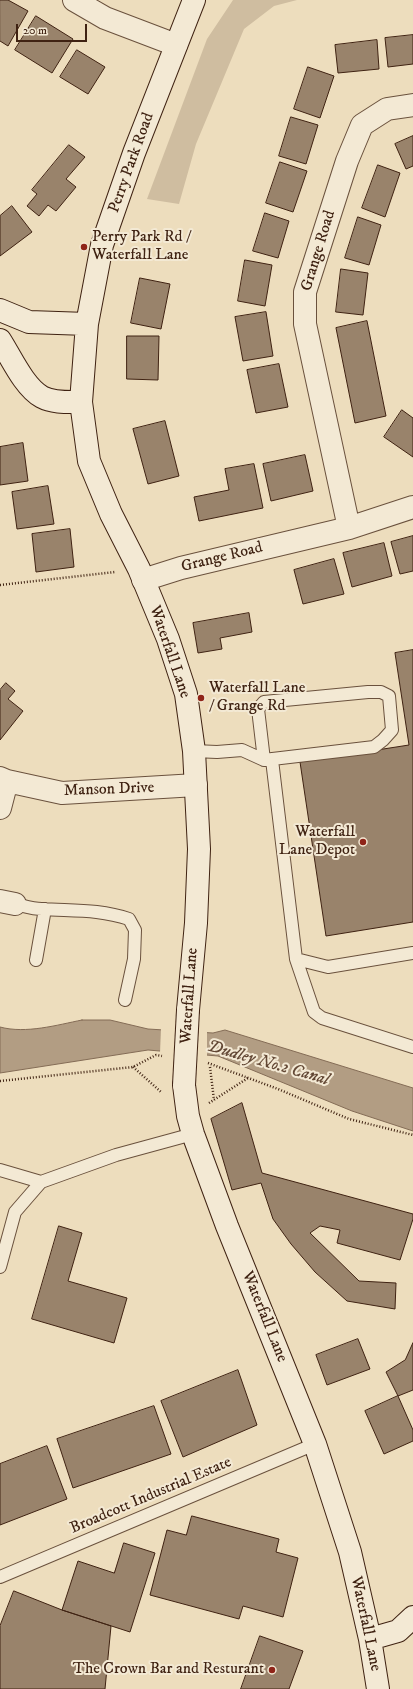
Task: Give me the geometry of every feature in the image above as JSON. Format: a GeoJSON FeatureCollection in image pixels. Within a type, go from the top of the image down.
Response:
{"type":"FeatureCollection","features":[{"type":"Feature","properties":{"kind":"street"},"geometry":{"type":"LineString","coordinates":[[74,0],[105,18],[176,45]]}},
{"type":"Feature","properties":{"kind":"street","name":"Perry Park Road"},"geometry":{"type":"LineString","coordinates":[[81,402],[87,324],[102,245],[134,153],[194,0]]}},
{"type":"Feature","properties":{"kind":"street","name":"Grange Road"},"geometry":{"type":"LineString","coordinates":[[349,528],[305,324],[305,292],[347,161],[362,125],[388,109],[413,105]]}},
{"type":"Feature","properties":{"kind":"street"},"geometry":{"type":"LineString","coordinates":[[0,310],[29,322],[87,324]]}},
{"type":"Feature","properties":{"kind":"street"},"geometry":{"type":"LineString","coordinates":[[0,340],[29,386],[42,396],[55,401],[81,402]]}},
{"type":"Feature","properties":{"kind":"street","name":"Waterfall Lane"},"geometry":{"type":"LineString","coordinates":[[81,402],[89,461],[111,514],[141,574],[168,639],[186,694],[194,751],[199,849],[196,923],[188,1010],[184,1086],[190,1125],[227,1226],[315,1444],[350,1552],[370,1639],[378,1689]]}},
{"type":"Feature","properties":{"kind":"street","name":"Grange Road"},"geometry":{"type":"LineString","coordinates":[[141,574],[181,568],[349,528],[413,507]]}},
{"type":"Feature","properties":{"kind":"street"},"geometry":{"type":"LineString","coordinates":[[0,808],[3,780]]}},
{"type":"Feature","properties":{"kind":"street","name":"Manson Drive"},"geometry":{"type":"LineString","coordinates":[[3,780],[62,793],[196,785]]}},
{"type":"Feature","properties":{"kind":"street"},"geometry":{"type":"LineString","coordinates":[[370,1639],[398,1631],[413,1617]]}},
{"type":"Feature","properties":{"kind":"lane"},"geometry":{"type":"LineString","coordinates":[[194,751],[217,752],[242,750],[268,760],[374,747],[392,730],[389,696],[380,692],[368,692],[264,702],[258,709],[268,760],[296,959],[314,1012],[322,1018],[413,1047]]}},
{"type":"Feature","properties":{"kind":"lane"},"geometry":{"type":"LineString","coordinates":[[7,902],[45,909],[106,913],[129,919],[135,930],[134,959],[125,1000]]}},
{"type":"Feature","properties":{"kind":"lane"},"geometry":{"type":"LineString","coordinates":[[36,960],[45,909]]}},
{"type":"Feature","properties":{"kind":"lane"},"geometry":{"type":"LineString","coordinates":[[296,959],[328,967],[413,953]]}},
{"type":"Feature","properties":{"kind":"lane"},"geometry":{"type":"LineString","coordinates":[[0,1267],[15,1212],[40,1182],[116,1155],[190,1125]]}},
{"type":"Feature","properties":{"kind":"lane"},"geometry":{"type":"LineString","coordinates":[[0,1170],[40,1182]]}},
{"type":"Feature","properties":{"kind":"lane","name":"Broadcott Industrial Estate"},"geometry":{"type":"LineString","coordinates":[[0,1577],[315,1444]]}},
{"type":"Feature","properties":{"kind":"path"},"geometry":{"type":"LineString","coordinates":[[0,585],[141,574]]}},
{"type":"Feature","properties":{"kind":"path"},"geometry":{"type":"LineString","coordinates":[[0,1081],[133,1067],[156,1055],[163,1056]]}},
{"type":"Feature","properties":{"kind":"path"},"geometry":{"type":"LineString","coordinates":[[205,1062],[248,1077],[348,1119],[413,1135]]}},
{"type":"Feature","properties":{"kind":"path"},"geometry":{"type":"LineString","coordinates":[[209,1063],[214,1100]]}},
{"type":"Feature","properties":{"kind":"path"},"geometry":{"type":"LineString","coordinates":[[190,1125],[214,1100],[248,1077]]}},
{"type":"Feature","properties":{"kind":"shaded area"},"geometry":{"type":"Polygon","coordinates":[[[233,0],[297,0],[274,6],[244,29],[196,144],[179,204],[147,199],[207,39],[233,0]]]}},
{"type":"Feature","properties":{"kind":"water","name":"Dudley No.2 Canal"},"geometry":{"type":"Polygon","coordinates":[[[82,1020],[110,1020],[148,1029],[213,1033],[225,1030],[413,1088],[413,1131],[352,1111],[218,1056],[148,1050],[0,1073],[0,1027],[20,1030],[82,1020]]]}},
{"type":"Feature","properties":{"kind":"pier"},"geometry":{"type":"Polygon","coordinates":[[[161,1028],[207,1031],[207,1057],[160,1053],[161,1028]]]}},
{"type":"Feature","properties":{"kind":"building"},"geometry":{"type":"Polygon","coordinates":[[[0,0],[8,0],[28,11],[8,46],[0,41],[0,0]]]}},
{"type":"Feature","properties":{"kind":"building"},"geometry":{"type":"Polygon","coordinates":[[[36,16],[73,39],[52,73],[15,50],[36,16]]]}},
{"type":"Feature","properties":{"kind":"building"},"geometry":{"type":"Polygon","coordinates":[[[413,35],[413,64],[388,67],[385,38],[413,35]]]}},
{"type":"Feature","properties":{"kind":"building"},"geometry":{"type":"Polygon","coordinates":[[[377,40],[379,69],[338,73],[335,45],[377,40]]]}},
{"type":"Feature","properties":{"kind":"building"},"geometry":{"type":"Polygon","coordinates":[[[77,50],[105,67],[88,94],[60,77],[77,50]]]}},
{"type":"Feature","properties":{"kind":"building"},"geometry":{"type":"Polygon","coordinates":[[[308,67],[334,76],[320,118],[294,109],[308,67]]]}},
{"type":"Feature","properties":{"kind":"building"},"geometry":{"type":"Polygon","coordinates":[[[291,117],[318,125],[306,164],[279,156],[291,117]]]}},
{"type":"Feature","properties":{"kind":"building"},"geometry":{"type":"Polygon","coordinates":[[[413,136],[413,166],[406,169],[395,144],[413,136]]]}},
{"type":"Feature","properties":{"kind":"building"},"geometry":{"type":"Polygon","coordinates":[[[69,145],[85,157],[66,179],[76,187],[56,211],[48,205],[39,216],[27,206],[37,194],[32,190],[69,145]]]}},
{"type":"Feature","properties":{"kind":"building"},"geometry":{"type":"Polygon","coordinates":[[[280,162],[307,171],[293,212],[266,203],[280,162]]]}},
{"type":"Feature","properties":{"kind":"building"},"geometry":{"type":"Polygon","coordinates":[[[378,165],[400,173],[385,217],[362,208],[378,165]]]}},
{"type":"Feature","properties":{"kind":"building"},"geometry":{"type":"Polygon","coordinates":[[[12,206],[32,232],[0,256],[0,216],[12,206]]]}},
{"type":"Feature","properties":{"kind":"building"},"geometry":{"type":"Polygon","coordinates":[[[265,213],[289,221],[278,258],[253,251],[265,213]]]}},
{"type":"Feature","properties":{"kind":"building"},"geometry":{"type":"Polygon","coordinates":[[[358,217],[381,225],[369,265],[345,258],[358,217]]]}},
{"type":"Feature","properties":{"kind":"building"},"geometry":{"type":"Polygon","coordinates":[[[245,260],[272,265],[265,306],[238,301],[245,260]]]}},
{"type":"Feature","properties":{"kind":"building"},"geometry":{"type":"Polygon","coordinates":[[[341,269],[368,273],[363,315],[336,312],[341,269]]]}},
{"type":"Feature","properties":{"kind":"building"},"geometry":{"type":"Polygon","coordinates":[[[140,278],[170,284],[161,329],[131,323],[140,278]]]}},
{"type":"Feature","properties":{"kind":"building"},"geometry":{"type":"Polygon","coordinates":[[[266,312],[273,356],[243,361],[235,317],[266,312]]]}},
{"type":"Feature","properties":{"kind":"building"},"geometry":{"type":"Polygon","coordinates":[[[367,321],[386,416],[355,423],[336,328],[367,321]]]}},
{"type":"Feature","properties":{"kind":"building"},"geometry":{"type":"Polygon","coordinates":[[[127,336],[159,336],[158,380],[127,379],[127,336]]]}},
{"type":"Feature","properties":{"kind":"building"},"geometry":{"type":"Polygon","coordinates":[[[279,364],[288,407],[256,413],[247,370],[279,364]]]}},
{"type":"Feature","properties":{"kind":"building"},"geometry":{"type":"Polygon","coordinates":[[[402,410],[413,418],[413,457],[384,437],[402,410]]]}},
{"type":"Feature","properties":{"kind":"building"},"geometry":{"type":"Polygon","coordinates":[[[165,421],[179,476],[148,484],[133,429],[165,421]]]}},
{"type":"Feature","properties":{"kind":"building"},"geometry":{"type":"Polygon","coordinates":[[[23,443],[28,481],[0,485],[0,447],[23,443]]]}},
{"type":"Feature","properties":{"kind":"building"},"geometry":{"type":"Polygon","coordinates":[[[305,455],[313,491],[271,501],[263,464],[305,455]]]}},
{"type":"Feature","properties":{"kind":"building"},"geometry":{"type":"Polygon","coordinates":[[[254,464],[263,508],[199,521],[194,497],[229,490],[225,469],[254,464]]]}},
{"type":"Feature","properties":{"kind":"building"},"geometry":{"type":"Polygon","coordinates":[[[48,486],[54,524],[17,529],[12,492],[48,486]]]}},
{"type":"Feature","properties":{"kind":"building"},"geometry":{"type":"Polygon","coordinates":[[[70,529],[74,567],[36,572],[32,534],[70,529]]]}},
{"type":"Feature","properties":{"kind":"building"},"geometry":{"type":"Polygon","coordinates":[[[413,536],[413,571],[400,574],[391,542],[413,536]]]}},
{"type":"Feature","properties":{"kind":"building"},"geometry":{"type":"Polygon","coordinates":[[[384,543],[392,576],[352,587],[343,553],[384,543]]]}},
{"type":"Feature","properties":{"kind":"building"},"geometry":{"type":"Polygon","coordinates":[[[334,559],[344,594],[303,604],[294,570],[334,559]]]}},
{"type":"Feature","properties":{"kind":"building"},"geometry":{"type":"Polygon","coordinates":[[[249,613],[252,632],[220,638],[222,649],[198,653],[193,623],[249,613]]]}},
{"type":"Feature","properties":{"kind":"building","name":"Waterfall Lane Depot"},"geometry":{"type":"Polygon","coordinates":[[[413,650],[413,922],[326,936],[300,762],[409,745],[395,653],[413,650]]]}},
{"type":"Feature","properties":{"kind":"building"},"geometry":{"type":"Polygon","coordinates":[[[6,683],[15,691],[8,699],[23,711],[0,740],[0,690],[6,683]]]}},
{"type":"Feature","properties":{"kind":"building"},"geometry":{"type":"Polygon","coordinates":[[[242,1103],[262,1173],[413,1214],[413,1219],[400,1260],[337,1243],[340,1230],[320,1226],[310,1233],[359,1281],[396,1283],[395,1309],[347,1301],[315,1272],[291,1244],[273,1219],[261,1183],[232,1190],[211,1119],[242,1103]]]}},
{"type":"Feature","properties":{"kind":"building"},"geometry":{"type":"Polygon","coordinates":[[[59,1226],[82,1233],[68,1281],[127,1298],[114,1343],[32,1319],[59,1226]]]}},
{"type":"Feature","properties":{"kind":"building"},"geometry":{"type":"Polygon","coordinates":[[[358,1339],[370,1369],[327,1385],[316,1355],[358,1339]]]}},
{"type":"Feature","properties":{"kind":"building"},"geometry":{"type":"Polygon","coordinates":[[[413,1343],[413,1390],[398,1396],[386,1372],[405,1360],[413,1343]]]}},
{"type":"Feature","properties":{"kind":"building"},"geometry":{"type":"Polygon","coordinates":[[[238,1370],[257,1425],[183,1457],[161,1401],[238,1370]]]}},
{"type":"Feature","properties":{"kind":"building"},"geometry":{"type":"Polygon","coordinates":[[[398,1396],[413,1430],[413,1441],[384,1454],[365,1411],[398,1396]]]}},
{"type":"Feature","properties":{"kind":"building"},"geometry":{"type":"Polygon","coordinates":[[[154,1406],[171,1454],[73,1488],[57,1439],[154,1406]]]}},
{"type":"Feature","properties":{"kind":"building"},"geometry":{"type":"Polygon","coordinates":[[[47,1446],[67,1499],[0,1525],[0,1464],[47,1446]]]}},
{"type":"Feature","properties":{"kind":"building"},"geometry":{"type":"Polygon","coordinates":[[[192,1516],[279,1539],[276,1552],[298,1558],[283,1617],[243,1606],[239,1619],[150,1595],[167,1530],[186,1535],[192,1516]]]}},
{"type":"Feature","properties":{"kind":"building"},"geometry":{"type":"Polygon","coordinates":[[[124,1543],[155,1553],[130,1632],[62,1610],[78,1561],[114,1573],[124,1543]]]}},
{"type":"Feature","properties":{"kind":"building"},"geometry":{"type":"Polygon","coordinates":[[[14,1591],[62,1610],[111,1626],[105,1689],[0,1689],[0,1626],[14,1591]]]}},
{"type":"Feature","properties":{"kind":"building","name":"The Crown Bar and Resturant"},"geometry":{"type":"Polygon","coordinates":[[[260,1636],[303,1651],[289,1689],[241,1689],[260,1636]]]}},
{"type":"Feature","properties":{"kind":"place","name":"Perry Park Rd / Waterfall Lane"},"geometry":{"type":"Point","coordinates":[84,247]}},
{"type":"Feature","properties":{"kind":"place","name":"Waterfall Lane / Grange Rd"},"geometry":{"type":"Point","coordinates":[201,698]}},
{"type":"Feature","properties":{"kind":"place","name":"Waterfall Lane Depot"},"geometry":{"type":"Point","coordinates":[363,842]}},
{"type":"Feature","properties":{"kind":"place","name":"The Crown Bar and Resturant"},"geometry":{"type":"Point","coordinates":[272,1670]}}]}
